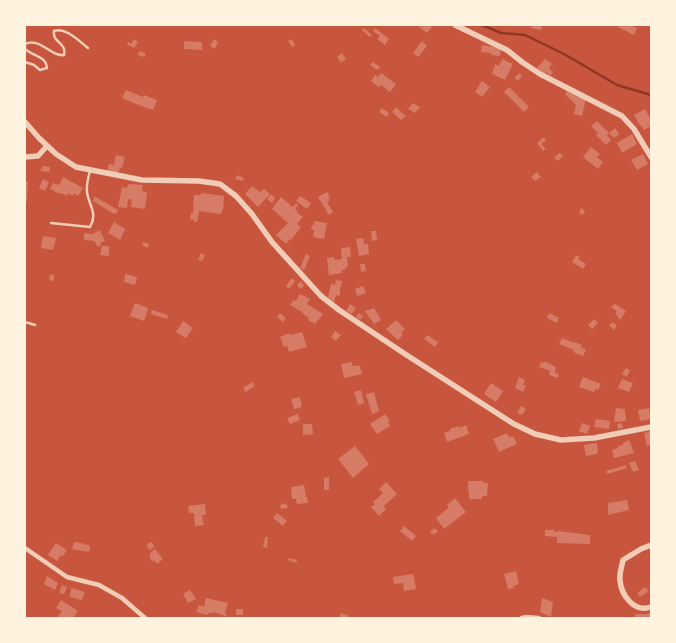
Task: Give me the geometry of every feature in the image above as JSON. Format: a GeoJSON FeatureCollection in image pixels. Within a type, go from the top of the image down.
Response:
{"type":"FeatureCollection","features":[{"type":"Feature","properties":{"kind":"street"},"geometry":{"type":"LineString","coordinates":[[455,25],[507,50],[540,74],[622,116],[634,129],[651,157]]}},
{"type":"Feature","properties":{"kind":"street"},"geometry":{"type":"LineString","coordinates":[[25,122],[56,154],[76,167],[142,180],[199,181],[220,184],[236,196],[252,214],[272,242],[321,296],[405,354],[514,424],[535,434],[561,440],[594,438],[651,427]]}},
{"type":"Feature","properties":{"kind":"street"},"geometry":{"type":"LineString","coordinates":[[25,157],[38,156],[48,146]]}},
{"type":"Feature","properties":{"kind":"street"},"geometry":{"type":"LineString","coordinates":[[651,545],[623,560],[620,581],[625,596],[634,605],[638,608],[646,609],[651,607]]}},
{"type":"Feature","properties":{"kind":"street"},"geometry":{"type":"LineString","coordinates":[[25,548],[67,577],[99,585],[122,598],[146,618]]}},
{"type":"Feature","properties":{"kind":"street"},"geometry":{"type":"LineString","coordinates":[[522,618],[526,616],[539,618]]}},
{"type":"Feature","properties":{"kind":"lane"},"geometry":{"type":"LineString","coordinates":[[25,62],[34,65],[40,70],[47,68],[45,61],[25,48],[26,44],[30,42],[61,56],[64,55],[64,47],[54,38],[53,34],[54,31],[59,29],[73,36],[88,48]]}},
{"type":"Feature","properties":{"kind":"lane"},"geometry":{"type":"LineString","coordinates":[[51,223],[90,227],[94,221],[86,189],[90,170]]}},
{"type":"Feature","properties":{"kind":"lane"},"geometry":{"type":"LineString","coordinates":[[25,322],[35,325]]}},
{"type":"Feature","properties":{"kind":"building"},"geometry":{"type":"Polygon","coordinates":[[[417,25],[429,25],[432,27],[427,33],[417,25]]]}},
{"type":"Feature","properties":{"kind":"building"},"geometry":{"type":"Polygon","coordinates":[[[532,25],[542,25],[541,30],[531,28],[532,25]]]}},
{"type":"Feature","properties":{"kind":"building"},"geometry":{"type":"Polygon","coordinates":[[[619,25],[631,25],[637,28],[634,35],[618,27],[619,25]]]}},
{"type":"Feature","properties":{"kind":"building"},"geometry":{"type":"Polygon","coordinates":[[[364,28],[372,35],[370,37],[362,30],[364,28]]]}},
{"type":"Feature","properties":{"kind":"building"},"geometry":{"type":"Polygon","coordinates":[[[375,28],[389,39],[385,45],[377,39],[380,36],[373,31],[375,28]]]}},
{"type":"Feature","properties":{"kind":"building"},"geometry":{"type":"Polygon","coordinates":[[[134,39],[138,42],[134,48],[127,44],[128,42],[131,44],[134,39]]]}},
{"type":"Feature","properties":{"kind":"building"},"geometry":{"type":"Polygon","coordinates":[[[214,39],[218,42],[215,49],[210,46],[214,39]]]}},
{"type":"Feature","properties":{"kind":"building"},"geometry":{"type":"Polygon","coordinates":[[[292,39],[295,45],[292,47],[288,41],[292,39]]]}},
{"type":"Feature","properties":{"kind":"building"},"geometry":{"type":"Polygon","coordinates":[[[184,41],[202,42],[202,50],[184,49],[184,41]]]}},
{"type":"Feature","properties":{"kind":"building"},"geometry":{"type":"Polygon","coordinates":[[[422,41],[427,46],[418,57],[413,53],[422,41]]]}},
{"type":"Feature","properties":{"kind":"building"},"geometry":{"type":"Polygon","coordinates":[[[482,45],[501,48],[500,56],[481,52],[482,45]]]}},
{"type":"Feature","properties":{"kind":"building"},"geometry":{"type":"Polygon","coordinates":[[[140,51],[146,54],[144,57],[138,55],[140,51]]]}},
{"type":"Feature","properties":{"kind":"building"},"geometry":{"type":"Polygon","coordinates":[[[342,53],[346,59],[341,63],[337,57],[342,53]]]}},
{"type":"Feature","properties":{"kind":"building"},"geometry":{"type":"Polygon","coordinates":[[[502,59],[513,64],[505,80],[492,74],[495,64],[499,66],[502,59]]]}},
{"type":"Feature","properties":{"kind":"building"},"geometry":{"type":"Polygon","coordinates":[[[545,59],[552,64],[549,68],[553,72],[550,76],[537,68],[545,59]]]}},
{"type":"Feature","properties":{"kind":"building"},"geometry":{"type":"Polygon","coordinates":[[[373,62],[380,67],[377,70],[370,65],[373,62]]]}},
{"type":"Feature","properties":{"kind":"building"},"geometry":{"type":"Polygon","coordinates":[[[381,73],[396,84],[390,92],[381,85],[379,87],[371,81],[375,75],[378,77],[381,73]]]}},
{"type":"Feature","properties":{"kind":"building"},"geometry":{"type":"Polygon","coordinates":[[[519,73],[522,76],[518,81],[514,78],[519,73]]]}},
{"type":"Feature","properties":{"kind":"building"},"geometry":{"type":"Polygon","coordinates":[[[482,81],[490,87],[482,97],[475,92],[482,81]]]}},
{"type":"Feature","properties":{"kind":"building"},"geometry":{"type":"Polygon","coordinates":[[[509,87],[529,107],[524,112],[504,92],[509,87]]]}},
{"type":"Feature","properties":{"kind":"building"},"geometry":{"type":"Polygon","coordinates":[[[126,90],[157,100],[153,110],[122,98],[126,90]]]}},
{"type":"Feature","properties":{"kind":"building"},"geometry":{"type":"Polygon","coordinates":[[[568,90],[586,99],[582,116],[574,114],[576,105],[565,94],[568,90]]]}},
{"type":"Feature","properties":{"kind":"building"},"geometry":{"type":"Polygon","coordinates":[[[413,103],[420,107],[415,113],[408,109],[413,103]]]}},
{"type":"Feature","properties":{"kind":"building"},"geometry":{"type":"Polygon","coordinates":[[[396,107],[406,116],[401,120],[392,112],[396,107]]]}},
{"type":"Feature","properties":{"kind":"building"},"geometry":{"type":"Polygon","coordinates":[[[382,108],[389,113],[387,117],[379,112],[382,108]]]}},
{"type":"Feature","properties":{"kind":"building"},"geometry":{"type":"Polygon","coordinates":[[[645,109],[651,120],[651,126],[644,130],[634,115],[645,109]]]}},
{"type":"Feature","properties":{"kind":"building"},"geometry":{"type":"Polygon","coordinates":[[[597,121],[609,133],[607,135],[611,140],[606,145],[596,135],[598,133],[591,126],[597,121]]]}},
{"type":"Feature","properties":{"kind":"building"},"geometry":{"type":"Polygon","coordinates":[[[615,128],[619,134],[614,138],[609,133],[615,128]]]}},
{"type":"Feature","properties":{"kind":"building"},"geometry":{"type":"Polygon","coordinates":[[[632,134],[637,144],[622,153],[617,143],[632,134]]]}},
{"type":"Feature","properties":{"kind":"building"},"geometry":{"type":"Polygon","coordinates":[[[544,137],[546,140],[541,144],[546,149],[543,151],[537,143],[544,137]]]}},
{"type":"Feature","properties":{"kind":"building"},"geometry":{"type":"Polygon","coordinates":[[[591,147],[600,154],[597,157],[603,162],[598,169],[583,157],[591,147]]]}},
{"type":"Feature","properties":{"kind":"building"},"geometry":{"type":"Polygon","coordinates":[[[559,153],[563,156],[558,161],[554,158],[559,153]]]}},
{"type":"Feature","properties":{"kind":"building"},"geometry":{"type":"Polygon","coordinates":[[[643,154],[648,164],[637,170],[631,160],[643,154]]]}},
{"type":"Feature","properties":{"kind":"building"},"geometry":{"type":"Polygon","coordinates":[[[116,155],[125,157],[122,168],[120,168],[118,173],[107,172],[109,164],[114,165],[116,155]]]}},
{"type":"Feature","properties":{"kind":"building"},"geometry":{"type":"Polygon","coordinates":[[[43,166],[50,167],[49,172],[40,171],[43,166]]]}},
{"type":"Feature","properties":{"kind":"building"},"geometry":{"type":"Polygon","coordinates":[[[537,172],[541,177],[535,181],[531,177],[537,172]]]}},
{"type":"Feature","properties":{"kind":"building"},"geometry":{"type":"Polygon","coordinates":[[[237,175],[244,178],[243,181],[235,179],[237,175]]]}},
{"type":"Feature","properties":{"kind":"building"},"geometry":{"type":"Polygon","coordinates":[[[63,177],[83,188],[78,196],[68,193],[67,196],[50,189],[53,183],[59,185],[63,177]]]}},
{"type":"Feature","properties":{"kind":"building"},"geometry":{"type":"Polygon","coordinates":[[[43,179],[49,182],[45,191],[39,188],[43,179]]]}},
{"type":"Feature","properties":{"kind":"building"},"geometry":{"type":"Polygon","coordinates":[[[25,182],[28,182],[27,202],[25,201],[25,182]]]}},
{"type":"Feature","properties":{"kind":"building"},"geometry":{"type":"Polygon","coordinates":[[[128,184],[143,185],[142,191],[147,192],[145,209],[131,207],[132,200],[128,199],[127,208],[118,207],[122,187],[127,188],[128,184]]]}},
{"type":"Feature","properties":{"kind":"building"},"geometry":{"type":"Polygon","coordinates":[[[252,186],[260,192],[264,189],[270,194],[258,207],[245,194],[252,186]]]}},
{"type":"Feature","properties":{"kind":"building"},"geometry":{"type":"Polygon","coordinates":[[[327,192],[330,200],[327,202],[333,212],[329,215],[318,197],[327,192]]]}},
{"type":"Feature","properties":{"kind":"building"},"geometry":{"type":"Polygon","coordinates":[[[202,193],[224,196],[223,210],[221,214],[199,211],[197,222],[194,222],[194,220],[190,219],[191,213],[193,213],[194,195],[201,195],[202,193]]]}},
{"type":"Feature","properties":{"kind":"building"},"geometry":{"type":"Polygon","coordinates":[[[271,194],[275,198],[272,203],[267,199],[271,194]]]}},
{"type":"Feature","properties":{"kind":"building"},"geometry":{"type":"Polygon","coordinates":[[[94,196],[118,210],[116,214],[93,201],[94,196]]]}},
{"type":"Feature","properties":{"kind":"building"},"geometry":{"type":"Polygon","coordinates":[[[300,196],[311,203],[307,209],[296,201],[300,196]]]}},
{"type":"Feature","properties":{"kind":"building"},"geometry":{"type":"Polygon","coordinates":[[[281,197],[293,207],[296,203],[298,205],[295,209],[297,213],[303,217],[297,224],[301,227],[286,244],[276,235],[288,223],[272,209],[281,197]]]}},
{"type":"Feature","properties":{"kind":"building"},"geometry":{"type":"Polygon","coordinates":[[[581,208],[585,211],[583,215],[579,213],[581,208]]]}},
{"type":"Feature","properties":{"kind":"building"},"geometry":{"type":"Polygon","coordinates":[[[314,221],[327,223],[324,239],[313,237],[314,230],[311,229],[314,221]]]}},
{"type":"Feature","properties":{"kind":"building"},"geometry":{"type":"Polygon","coordinates":[[[114,222],[125,229],[120,240],[108,233],[114,222]]]}},
{"type":"Feature","properties":{"kind":"building"},"geometry":{"type":"Polygon","coordinates":[[[100,230],[105,241],[100,243],[101,245],[98,247],[94,241],[84,240],[84,233],[92,234],[100,230]]]}},
{"type":"Feature","properties":{"kind":"building"},"geometry":{"type":"Polygon","coordinates":[[[371,231],[376,231],[377,240],[372,241],[371,231]]]}},
{"type":"Feature","properties":{"kind":"building"},"geometry":{"type":"Polygon","coordinates":[[[43,236],[56,238],[53,250],[41,248],[43,236]]]}},
{"type":"Feature","properties":{"kind":"building"},"geometry":{"type":"Polygon","coordinates":[[[363,238],[364,244],[368,244],[369,254],[359,256],[356,239],[363,238]]]}},
{"type":"Feature","properties":{"kind":"building"},"geometry":{"type":"Polygon","coordinates":[[[143,242],[149,244],[148,248],[142,245],[143,242]]]}},
{"type":"Feature","properties":{"kind":"building"},"geometry":{"type":"Polygon","coordinates":[[[102,246],[109,246],[109,256],[100,255],[102,246]]]}},
{"type":"Feature","properties":{"kind":"building"},"geometry":{"type":"Polygon","coordinates":[[[350,247],[351,257],[347,257],[348,267],[342,270],[342,273],[329,275],[327,258],[342,259],[341,248],[350,247]]]}},
{"type":"Feature","properties":{"kind":"building"},"geometry":{"type":"Polygon","coordinates":[[[201,253],[205,255],[202,261],[198,260],[201,253]]]}},
{"type":"Feature","properties":{"kind":"building"},"geometry":{"type":"Polygon","coordinates":[[[306,254],[310,256],[304,270],[300,268],[306,254]]]}},
{"type":"Feature","properties":{"kind":"building"},"geometry":{"type":"Polygon","coordinates":[[[576,255],[580,257],[578,259],[586,264],[583,269],[572,262],[576,255]]]}},
{"type":"Feature","properties":{"kind":"building"},"geometry":{"type":"Polygon","coordinates":[[[360,264],[365,264],[366,271],[361,272],[360,264]]]}},
{"type":"Feature","properties":{"kind":"building"},"geometry":{"type":"Polygon","coordinates":[[[50,274],[54,275],[54,281],[49,280],[50,274]]]}},
{"type":"Feature","properties":{"kind":"building"},"geometry":{"type":"Polygon","coordinates":[[[125,274],[137,277],[135,285],[124,282],[125,274]]]}},
{"type":"Feature","properties":{"kind":"building"},"geometry":{"type":"Polygon","coordinates":[[[292,278],[295,281],[289,289],[286,286],[292,278]]]}},
{"type":"Feature","properties":{"kind":"building"},"geometry":{"type":"Polygon","coordinates":[[[336,280],[342,281],[342,283],[340,296],[336,295],[334,302],[328,297],[331,284],[335,285],[336,280]]]}},
{"type":"Feature","properties":{"kind":"building"},"geometry":{"type":"Polygon","coordinates":[[[301,281],[304,286],[300,289],[297,285],[301,281]]]}},
{"type":"Feature","properties":{"kind":"building"},"geometry":{"type":"Polygon","coordinates":[[[363,286],[366,293],[357,296],[355,289],[363,286]]]}},
{"type":"Feature","properties":{"kind":"building"},"geometry":{"type":"Polygon","coordinates":[[[300,294],[310,299],[307,304],[323,314],[315,324],[308,320],[309,318],[302,312],[290,305],[294,300],[296,301],[300,294]]]}},
{"type":"Feature","properties":{"kind":"building"},"geometry":{"type":"Polygon","coordinates":[[[135,303],[148,308],[144,321],[130,316],[135,303]]]}},
{"type":"Feature","properties":{"kind":"building"},"geometry":{"type":"Polygon","coordinates":[[[350,304],[356,308],[352,314],[346,311],[350,304]]]}},
{"type":"Feature","properties":{"kind":"building"},"geometry":{"type":"Polygon","coordinates":[[[615,304],[626,311],[620,320],[615,314],[617,311],[611,307],[615,304]]]}},
{"type":"Feature","properties":{"kind":"building"},"geometry":{"type":"Polygon","coordinates":[[[374,308],[381,320],[374,324],[365,311],[374,308]]]}},
{"type":"Feature","properties":{"kind":"building"},"geometry":{"type":"Polygon","coordinates":[[[152,310],[168,315],[167,319],[151,314],[152,310]]]}},
{"type":"Feature","properties":{"kind":"building"},"geometry":{"type":"Polygon","coordinates":[[[280,313],[286,318],[283,322],[277,317],[280,313]]]}},
{"type":"Feature","properties":{"kind":"building"},"geometry":{"type":"Polygon","coordinates":[[[359,313],[363,316],[360,320],[356,317],[359,313]]]}},
{"type":"Feature","properties":{"kind":"building"},"geometry":{"type":"Polygon","coordinates":[[[549,313],[559,318],[557,323],[547,318],[549,313]]]}},
{"type":"Feature","properties":{"kind":"building"},"geometry":{"type":"Polygon","coordinates":[[[594,319],[598,323],[592,329],[588,325],[594,319]]]}},
{"type":"Feature","properties":{"kind":"building"},"geometry":{"type":"Polygon","coordinates":[[[396,320],[405,329],[401,333],[403,335],[398,340],[386,329],[396,320]]]}},
{"type":"Feature","properties":{"kind":"building"},"geometry":{"type":"Polygon","coordinates":[[[183,321],[193,328],[186,338],[176,332],[183,321]]]}},
{"type":"Feature","properties":{"kind":"building"},"geometry":{"type":"Polygon","coordinates":[[[612,322],[617,325],[614,330],[609,326],[612,322]]]}},
{"type":"Feature","properties":{"kind":"building"},"geometry":{"type":"Polygon","coordinates":[[[335,331],[341,335],[336,341],[331,337],[335,331]]]}},
{"type":"Feature","properties":{"kind":"building"},"geometry":{"type":"Polygon","coordinates":[[[302,332],[307,347],[289,352],[287,346],[284,347],[280,337],[290,333],[291,335],[302,332]]]}},
{"type":"Feature","properties":{"kind":"building"},"geometry":{"type":"Polygon","coordinates":[[[427,335],[438,342],[435,347],[424,339],[427,335]]]}},
{"type":"Feature","properties":{"kind":"building"},"geometry":{"type":"Polygon","coordinates":[[[562,338],[582,345],[581,347],[586,350],[583,356],[559,344],[562,338]]]}},
{"type":"Feature","properties":{"kind":"building"},"geometry":{"type":"Polygon","coordinates":[[[352,362],[352,365],[360,366],[362,374],[344,378],[341,364],[352,362]]]}},
{"type":"Feature","properties":{"kind":"building"},"geometry":{"type":"Polygon","coordinates":[[[546,362],[556,367],[555,373],[559,374],[557,378],[549,375],[550,371],[539,367],[541,363],[546,362]]]}},
{"type":"Feature","properties":{"kind":"building"},"geometry":{"type":"Polygon","coordinates":[[[626,368],[630,370],[627,377],[622,374],[626,368]]]}},
{"type":"Feature","properties":{"kind":"building"},"geometry":{"type":"Polygon","coordinates":[[[519,377],[525,380],[523,385],[526,386],[523,392],[515,388],[519,377]]]}},
{"type":"Feature","properties":{"kind":"building"},"geometry":{"type":"Polygon","coordinates":[[[583,377],[601,384],[598,390],[595,389],[594,392],[579,387],[583,377]]]}},
{"type":"Feature","properties":{"kind":"building"},"geometry":{"type":"Polygon","coordinates":[[[622,379],[633,383],[629,392],[618,388],[622,379]]]}},
{"type":"Feature","properties":{"kind":"building"},"geometry":{"type":"Polygon","coordinates":[[[252,382],[255,386],[246,392],[243,388],[252,382]]]}},
{"type":"Feature","properties":{"kind":"building"},"geometry":{"type":"Polygon","coordinates":[[[491,383],[503,391],[496,402],[484,394],[491,383]]]}},
{"type":"Feature","properties":{"kind":"building"},"geometry":{"type":"Polygon","coordinates":[[[361,390],[364,403],[358,405],[354,392],[361,390]]]}},
{"type":"Feature","properties":{"kind":"building"},"geometry":{"type":"Polygon","coordinates":[[[374,392],[379,411],[372,414],[366,394],[374,392]]]}},
{"type":"Feature","properties":{"kind":"building"},"geometry":{"type":"Polygon","coordinates":[[[300,397],[302,407],[294,409],[291,399],[300,397]]]}},
{"type":"Feature","properties":{"kind":"building"},"geometry":{"type":"Polygon","coordinates":[[[521,406],[526,409],[522,415],[517,413],[521,406]]]}},
{"type":"Feature","properties":{"kind":"building"},"geometry":{"type":"Polygon","coordinates":[[[616,408],[625,409],[626,421],[614,422],[616,408]]]}},
{"type":"Feature","properties":{"kind":"building"},"geometry":{"type":"Polygon","coordinates":[[[649,408],[651,419],[640,421],[638,410],[649,408]]]}},
{"type":"Feature","properties":{"kind":"building"},"geometry":{"type":"Polygon","coordinates":[[[298,414],[300,420],[290,424],[287,418],[298,414]]]}},
{"type":"Feature","properties":{"kind":"building"},"geometry":{"type":"Polygon","coordinates":[[[385,414],[390,421],[388,422],[390,426],[377,434],[370,424],[385,414]]]}},
{"type":"Feature","properties":{"kind":"building"},"geometry":{"type":"Polygon","coordinates":[[[596,419],[610,421],[609,429],[594,427],[596,419]]]}},
{"type":"Feature","properties":{"kind":"building"},"geometry":{"type":"Polygon","coordinates":[[[582,423],[590,426],[587,434],[579,431],[582,423]]]}},
{"type":"Feature","properties":{"kind":"building"},"geometry":{"type":"Polygon","coordinates":[[[622,423],[623,428],[618,429],[617,424],[622,423]]]}},
{"type":"Feature","properties":{"kind":"building"},"geometry":{"type":"Polygon","coordinates":[[[303,424],[312,424],[313,434],[303,435],[303,424]]]}},
{"type":"Feature","properties":{"kind":"building"},"geometry":{"type":"Polygon","coordinates":[[[466,425],[469,434],[447,442],[444,433],[450,431],[450,429],[466,425]]]}},
{"type":"Feature","properties":{"kind":"building"},"geometry":{"type":"Polygon","coordinates":[[[651,431],[651,445],[647,446],[644,433],[651,431]]]}},
{"type":"Feature","properties":{"kind":"building"},"geometry":{"type":"Polygon","coordinates":[[[507,433],[509,437],[513,436],[517,444],[499,452],[493,439],[507,433]]]}},
{"type":"Feature","properties":{"kind":"building"},"geometry":{"type":"Polygon","coordinates":[[[629,440],[634,453],[614,458],[612,450],[629,440]]]}},
{"type":"Feature","properties":{"kind":"building"},"geometry":{"type":"Polygon","coordinates":[[[597,443],[597,454],[586,456],[584,445],[597,443]]]}},
{"type":"Feature","properties":{"kind":"building"},"geometry":{"type":"Polygon","coordinates":[[[355,446],[369,464],[353,478],[338,459],[355,446]]]}},
{"type":"Feature","properties":{"kind":"building"},"geometry":{"type":"Polygon","coordinates":[[[635,461],[639,470],[633,472],[629,463],[635,461]]]}},
{"type":"Feature","properties":{"kind":"building"},"geometry":{"type":"Polygon","coordinates":[[[626,465],[627,468],[607,474],[606,471],[626,465]]]}},
{"type":"Feature","properties":{"kind":"building"},"geometry":{"type":"Polygon","coordinates":[[[329,477],[329,490],[324,490],[324,478],[329,477]]]}},
{"type":"Feature","properties":{"kind":"building"},"geometry":{"type":"Polygon","coordinates":[[[468,481],[488,483],[487,496],[482,496],[482,499],[469,499],[468,481]]]}},
{"type":"Feature","properties":{"kind":"building"},"geometry":{"type":"Polygon","coordinates":[[[386,482],[397,494],[384,506],[386,509],[379,516],[371,507],[375,504],[373,502],[383,493],[379,489],[386,482]]]}},
{"type":"Feature","properties":{"kind":"building"},"geometry":{"type":"Polygon","coordinates":[[[304,485],[308,503],[297,504],[296,499],[292,499],[291,487],[304,485]]]}},
{"type":"Feature","properties":{"kind":"building"},"geometry":{"type":"Polygon","coordinates":[[[455,498],[466,512],[444,529],[436,518],[449,507],[447,505],[455,498]]]}},
{"type":"Feature","properties":{"kind":"building"},"geometry":{"type":"Polygon","coordinates":[[[627,500],[629,510],[608,515],[608,503],[627,500]]]}},
{"type":"Feature","properties":{"kind":"building"},"geometry":{"type":"Polygon","coordinates":[[[286,503],[288,508],[281,509],[280,505],[286,503]]]}},
{"type":"Feature","properties":{"kind":"building"},"geometry":{"type":"Polygon","coordinates":[[[205,504],[206,515],[202,515],[204,525],[195,526],[194,513],[189,513],[188,506],[205,504]]]}},
{"type":"Feature","properties":{"kind":"building"},"geometry":{"type":"Polygon","coordinates":[[[277,513],[287,521],[283,526],[273,518],[277,513]]]}},
{"type":"Feature","properties":{"kind":"building"},"geometry":{"type":"Polygon","coordinates":[[[404,526],[416,536],[412,541],[400,531],[404,526]]]}},
{"type":"Feature","properties":{"kind":"building"},"geometry":{"type":"Polygon","coordinates":[[[434,528],[438,531],[434,535],[430,532],[434,528]]]}},
{"type":"Feature","properties":{"kind":"building"},"geometry":{"type":"Polygon","coordinates":[[[545,530],[590,535],[590,544],[557,543],[557,537],[545,536],[545,530]]]}},
{"type":"Feature","properties":{"kind":"building"},"geometry":{"type":"Polygon","coordinates":[[[265,537],[268,537],[267,548],[263,547],[265,537]]]}},
{"type":"Feature","properties":{"kind":"building"},"geometry":{"type":"Polygon","coordinates":[[[74,542],[90,546],[89,552],[72,549],[74,542]]]}},
{"type":"Feature","properties":{"kind":"building"},"geometry":{"type":"Polygon","coordinates":[[[152,542],[154,547],[149,550],[147,544],[152,542]]]}},
{"type":"Feature","properties":{"kind":"building"},"geometry":{"type":"Polygon","coordinates":[[[56,543],[67,550],[57,561],[48,555],[56,543]]]}},
{"type":"Feature","properties":{"kind":"building"},"geometry":{"type":"Polygon","coordinates":[[[155,549],[163,559],[157,564],[154,560],[152,562],[149,556],[155,549]]]}},
{"type":"Feature","properties":{"kind":"building"},"geometry":{"type":"Polygon","coordinates":[[[289,558],[297,560],[296,563],[288,560],[289,558]]]}},
{"type":"Feature","properties":{"kind":"building"},"geometry":{"type":"Polygon","coordinates":[[[516,571],[519,584],[513,586],[514,588],[508,589],[504,574],[516,571]]]}},
{"type":"Feature","properties":{"kind":"building"},"geometry":{"type":"Polygon","coordinates":[[[413,574],[416,589],[404,591],[403,583],[394,584],[393,577],[413,574]]]}},
{"type":"Feature","properties":{"kind":"building"},"geometry":{"type":"Polygon","coordinates":[[[47,576],[58,583],[55,590],[44,584],[47,576]]]}},
{"type":"Feature","properties":{"kind":"building"},"geometry":{"type":"Polygon","coordinates":[[[62,585],[67,587],[64,594],[59,593],[62,585]]]}},
{"type":"Feature","properties":{"kind":"building"},"geometry":{"type":"Polygon","coordinates":[[[645,587],[649,591],[640,597],[637,593],[645,587]]]}},
{"type":"Feature","properties":{"kind":"building"},"geometry":{"type":"Polygon","coordinates":[[[71,588],[85,592],[82,600],[70,597],[71,588]]]}},
{"type":"Feature","properties":{"kind":"building"},"geometry":{"type":"Polygon","coordinates":[[[190,590],[196,599],[188,603],[183,594],[190,590]]]}},
{"type":"Feature","properties":{"kind":"building"},"geometry":{"type":"Polygon","coordinates":[[[206,598],[228,603],[226,616],[213,612],[207,615],[196,612],[199,605],[204,607],[206,598]]]}},
{"type":"Feature","properties":{"kind":"building"},"geometry":{"type":"Polygon","coordinates":[[[542,598],[553,602],[551,617],[540,612],[542,598]]]}},
{"type":"Feature","properties":{"kind":"building"},"geometry":{"type":"Polygon","coordinates":[[[61,600],[78,611],[74,617],[76,618],[57,618],[62,611],[56,608],[61,600]]]}},
{"type":"Feature","properties":{"kind":"building"},"geometry":{"type":"Polygon","coordinates":[[[236,609],[243,609],[243,615],[236,615],[236,609]]]}},
{"type":"Feature","properties":{"kind":"building"},"geometry":{"type":"Polygon","coordinates":[[[651,612],[651,618],[635,618],[635,614],[651,612]]]}},
{"type":"Feature","properties":{"kind":"building"},"geometry":{"type":"Polygon","coordinates":[[[341,613],[349,616],[348,618],[339,618],[341,613]]]}},
{"type":"Feature","properties":{"kind":"waterway"},"geometry":{"type":"LineString","coordinates":[[482,25],[501,33],[525,35],[564,54],[617,85],[651,95]]}}]}
